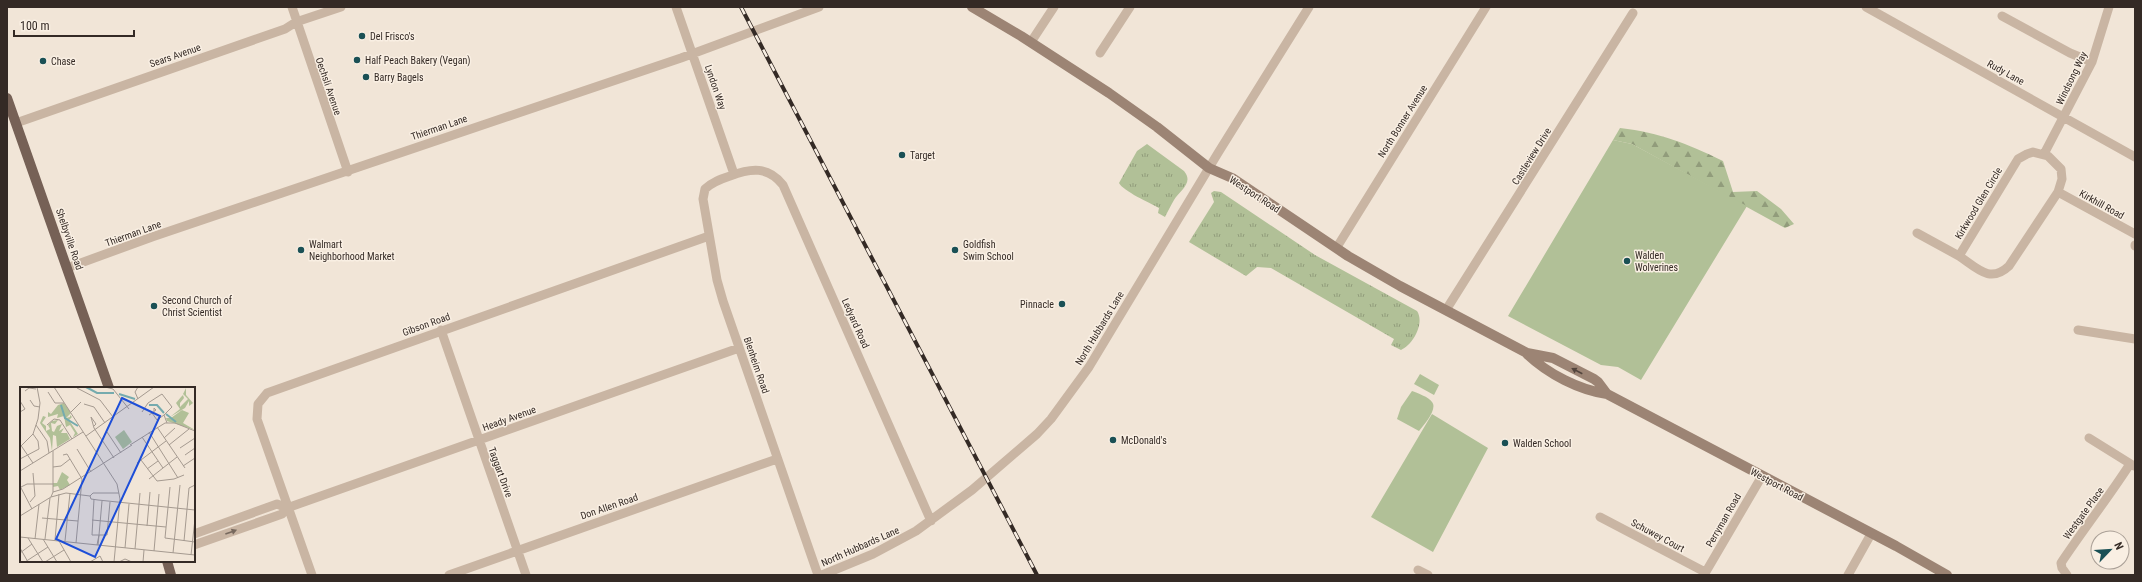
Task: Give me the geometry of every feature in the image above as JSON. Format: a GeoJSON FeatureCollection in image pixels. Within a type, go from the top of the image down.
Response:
{"type":"FeatureCollection","features":[{"type":"Feature","properties":{"kind":"main road","name":"Westport Road"},"geometry":{"type":"LineString","coordinates":[[972,7],[1031,42],[1157,127],[1209,168],[1232,178],[1383,277],[1527,353],[1553,358],[1594,379],[1607,394],[1947,575]]}},
{"type":"Feature","properties":{"kind":"main road","name":"Shelbyville Road"},"geometry":{"type":"LineString","coordinates":[[7,98],[109,387]]}},
{"type":"Feature","properties":{"kind":"main road"},"geometry":{"type":"LineString","coordinates":[[167,562],[171,575]]}},
{"type":"Feature","properties":{"kind":"street","name":"Oechsli Avenue"},"geometry":{"type":"LineString","coordinates":[[292,7],[348,172]]}},
{"type":"Feature","properties":{"kind":"street","name":"Sears Avenue"},"geometry":{"type":"LineString","coordinates":[[16,123],[285,29],[296,22],[340,7]]}},
{"type":"Feature","properties":{"kind":"street","name":"Lyndon Way"},"geometry":{"type":"LineString","coordinates":[[676,7],[734,174]]}},
{"type":"Feature","properties":{"kind":"street","name":"Thierman Lane"},"geometry":{"type":"LineString","coordinates":[[67,268],[152,237],[348,172],[819,7]]}},
{"type":"Feature","properties":{"kind":"street"},"geometry":{"type":"LineString","coordinates":[[1031,42],[1054,7]]}},
{"type":"Feature","properties":{"kind":"street","name":"North Hubbards Lane"},"geometry":{"type":"LineString","coordinates":[[822,575],[892,545],[931,522],[972,490],[1037,434],[1062,404],[1089,367],[1209,168],[1309,7]]}},
{"type":"Feature","properties":{"kind":"street","name":"North Bonner Avenue"},"geometry":{"type":"LineString","coordinates":[[1337,247],[1486,7]]}},
{"type":"Feature","properties":{"kind":"street","name":"Rudy Lane"},"geometry":{"type":"LineString","coordinates":[[1866,7],[2135,158]]}},
{"type":"Feature","properties":{"kind":"street","name":"Windsong Way"},"geometry":{"type":"LineString","coordinates":[[2044,154],[2092,62],[2109,7]]}},
{"type":"Feature","properties":{"kind":"street"},"geometry":{"type":"LineString","coordinates":[[1100,54],[1128,8]]}},
{"type":"Feature","properties":{"kind":"street","name":"Castleview Drive"},"geometry":{"type":"LineString","coordinates":[[1446,310],[1633,13]]}},
{"type":"Feature","properties":{"kind":"street"},"geometry":{"type":"LineString","coordinates":[[2002,16],[2070,53],[2092,62]]}},
{"type":"Feature","properties":{"kind":"street","name":"Kirkwood Glen Circle"},"geometry":{"type":"LineString","coordinates":[[1959,256],[2018,159],[2034,152],[2044,154]]}},
{"type":"Feature","properties":{"kind":"street"},"geometry":{"type":"LineString","coordinates":[[1917,233],[1959,256],[1981,271],[1994,275],[2000,274],[2009,266],[2058,192],[2062,179],[2061,169],[2044,154]]}},
{"type":"Feature","properties":{"kind":"street","name":"Ledyard Road"},"geometry":{"type":"LineString","coordinates":[[734,174],[751,169],[766,171],[778,178],[783,185],[931,522]]}},
{"type":"Feature","properties":{"kind":"street","name":"Blenheim Road"},"geometry":{"type":"LineString","coordinates":[[734,174],[710,184],[704,192],[703,199],[717,280],[777,459],[818,575]]}},
{"type":"Feature","properties":{"kind":"street","name":"Kirkhill Road"},"geometry":{"type":"LineString","coordinates":[[2058,192],[2135,234]]}},
{"type":"Feature","properties":{"kind":"street","name":"Gibson Road"},"geometry":{"type":"LineString","coordinates":[[287,508],[257,418],[257,410],[261,399],[272,390],[709,236]]}},
{"type":"Feature","properties":{"kind":"street","name":"Taggart Drive"},"geometry":{"type":"LineString","coordinates":[[441,330],[526,575]]}},
{"type":"Feature","properties":{"kind":"street"},"geometry":{"type":"LineString","coordinates":[[2078,330],[2135,339]]}},
{"type":"Feature","properties":{"kind":"street","name":"Heady Avenue"},"geometry":{"type":"LineString","coordinates":[[195,545],[282,514],[287,508],[739,348]]}},
{"type":"Feature","properties":{"kind":"street","name":"Westgate Place"},"geometry":{"type":"LineString","coordinates":[[2067,575],[2062,568],[2062,563],[2083,529],[2109,498],[2132,466],[2089,438]]}},
{"type":"Feature","properties":{"kind":"street","name":"Don Allen Road"},"geometry":{"type":"LineString","coordinates":[[449,575],[777,459]]}},
{"type":"Feature","properties":{"kind":"street","name":"Perryman Road"},"geometry":{"type":"LineString","coordinates":[[1704,574],[1762,476]]}},
{"type":"Feature","properties":{"kind":"street","name":"Heady Avenue"},"geometry":{"type":"LineString","coordinates":[[195,534],[277,504],[287,508]]}},
{"type":"Feature","properties":{"kind":"street"},"geometry":{"type":"LineString","coordinates":[[287,508],[312,575]]}},
{"type":"Feature","properties":{"kind":"street","name":"Schuwey Court"},"geometry":{"type":"LineString","coordinates":[[1600,517],[1704,574]]}},
{"type":"Feature","properties":{"kind":"street"},"geometry":{"type":"LineString","coordinates":[[1848,575],[1871,534]]}},
{"type":"Feature","properties":{"kind":"street"},"geometry":{"type":"LineString","coordinates":[[1418,570],[1428,575]]}},
{"type":"Feature","properties":{"kind":"green space"},"geometry":{"type":"Polygon","coordinates":[[[1620,128],[1661,136],[1697,149],[1723,161],[1733,192],[1757,191],[1781,209],[1794,224],[1785,228],[1632,144],[1613,140],[1620,128]]]}},
{"type":"Feature","properties":{"kind":"green space","name":"Walden Wolverines"},"geometry":{"type":"Polygon","coordinates":[[[1613,140],[1632,144],[1747,206],[1641,380],[1618,367],[1601,365],[1508,316],[1613,140]]]}},
{"type":"Feature","properties":{"kind":"green space"},"geometry":{"type":"Polygon","coordinates":[[[1147,144],[1184,171],[1188,179],[1187,183],[1174,200],[1165,217],[1158,213],[1159,208],[1126,190],[1119,183],[1137,151],[1147,144]]]}},
{"type":"Feature","properties":{"kind":"green space"},"geometry":{"type":"Polygon","coordinates":[[[1214,191],[1221,192],[1315,255],[1417,311],[1420,321],[1419,327],[1410,343],[1401,350],[1391,345],[1394,339],[1271,268],[1257,267],[1246,276],[1189,242],[1214,202],[1211,193],[1214,191]]]}},
{"type":"Feature","properties":{"kind":"green space"},"geometry":{"type":"Polygon","coordinates":[[[1420,374],[1439,385],[1434,395],[1414,384],[1420,374]]]}},
{"type":"Feature","properties":{"kind":"green space"},"geometry":{"type":"Polygon","coordinates":[[[1412,391],[1428,398],[1433,405],[1430,417],[1419,431],[1397,419],[1401,407],[1412,391]]]}},
{"type":"Feature","properties":{"kind":"green space"},"geometry":{"type":"Polygon","coordinates":[[[1432,414],[1488,448],[1433,552],[1371,517],[1432,414]]]}},
{"type":"Feature","properties":{"kind":"railway"},"geometry":{"type":"LineString","coordinates":[[741,7],[1037,575]]}},
{"type":"Feature","properties":{"kind":"place","name":"Del Frisco's"},"geometry":{"type":"Point","coordinates":[362,36]}},
{"type":"Feature","properties":{"kind":"place","name":"Half Peach Bakery (Vegan)"},"geometry":{"type":"Point","coordinates":[357,60]}},
{"type":"Feature","properties":{"kind":"place","name":"Chase"},"geometry":{"type":"Point","coordinates":[43,61]}},
{"type":"Feature","properties":{"kind":"place","name":"Barry Bagels"},"geometry":{"type":"Point","coordinates":[366,77]}},
{"type":"Feature","properties":{"kind":"place","name":"Target"},"geometry":{"type":"Point","coordinates":[902,155]}},
{"type":"Feature","properties":{"kind":"place","name":"Walmart Neighborhood Market"},"geometry":{"type":"Point","coordinates":[301,250]}},
{"type":"Feature","properties":{"kind":"place","name":"Goldfish Swim School"},"geometry":{"type":"Point","coordinates":[955,250]}},
{"type":"Feature","properties":{"kind":"place","name":"Walden Wolverines"},"geometry":{"type":"Point","coordinates":[1627,261]}},
{"type":"Feature","properties":{"kind":"place","name":"Pinnacle"},"geometry":{"type":"Point","coordinates":[1062,304]}},
{"type":"Feature","properties":{"kind":"place","name":"Second Church of Christ Scientist"},"geometry":{"type":"Point","coordinates":[154,306]}},
{"type":"Feature","properties":{"kind":"place","name":"McDonald's"},"geometry":{"type":"Point","coordinates":[1113,440]}},
{"type":"Feature","properties":{"kind":"place","name":"Walden School"},"geometry":{"type":"Point","coordinates":[1505,443]}}]}
